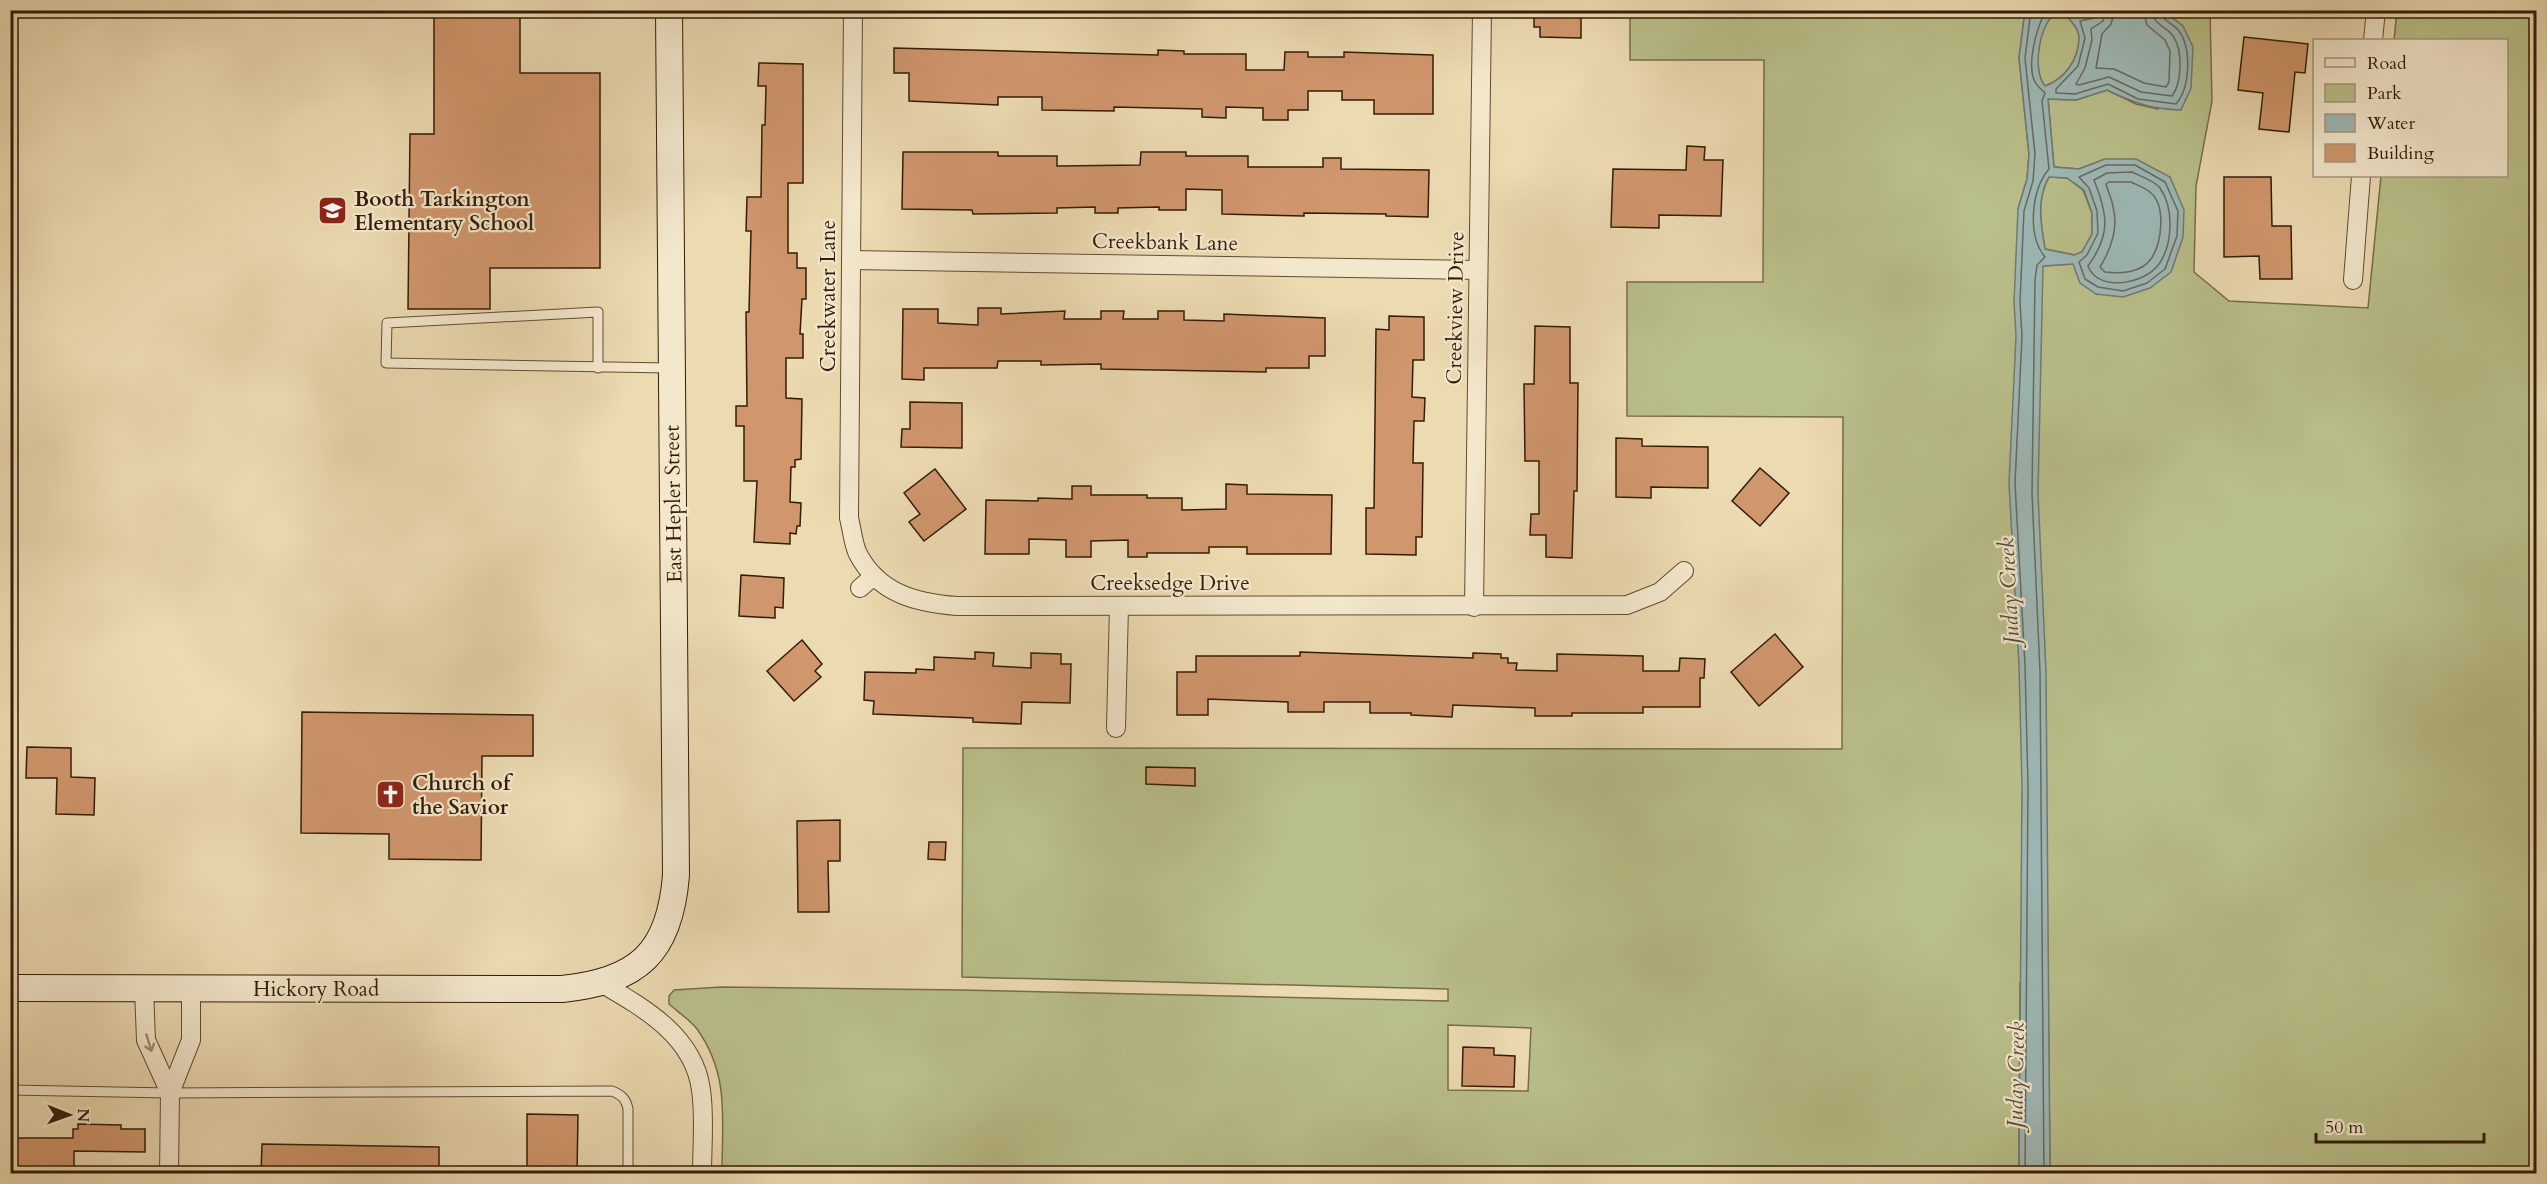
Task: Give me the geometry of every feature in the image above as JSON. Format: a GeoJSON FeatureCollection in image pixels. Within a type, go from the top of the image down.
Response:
{"type":"FeatureCollection","features":[{"type":"Feature","properties":{"kind":"street","name":"East Hepler Street"},"geometry":{"type":"LineString","coordinates":[[611,979],[641,963],[657,944],[668,924],[675,894],[669,10]]}},
{"type":"Feature","properties":{"kind":"street","name":"Creekwater Lane"},"geometry":{"type":"LineString","coordinates":[[854,10],[849,518],[867,582]]}},
{"type":"Feature","properties":{"kind":"street","name":"Creekview Drive"},"geometry":{"type":"LineString","coordinates":[[1474,607],[1482,10]]}},
{"type":"Feature","properties":{"kind":"street"},"geometry":{"type":"LineString","coordinates":[[2373,39],[2376,10]]}},
{"type":"Feature","properties":{"kind":"street"},"geometry":{"type":"LineString","coordinates":[[2353,280],[2361,177]]}},
{"type":"Feature","properties":{"kind":"street","name":"Creekbank Lane"},"geometry":{"type":"LineString","coordinates":[[850,260],[1478,270]]}},
{"type":"Feature","properties":{"kind":"street","name":"Creeksedge Drive"},"geometry":{"type":"LineString","coordinates":[[867,582],[915,601],[936,604],[1627,606],[1660,592],[1684,571]]}},
{"type":"Feature","properties":{"kind":"street"},"geometry":{"type":"LineString","coordinates":[[1116,728],[1119,606]]}},
{"type":"Feature","properties":{"kind":"street"},"geometry":{"type":"LineString","coordinates":[[611,979],[658,1018],[682,1043],[692,1061],[702,1091],[702,1173]]}},
{"type":"Feature","properties":{"kind":"street","name":"Hickory Road"},"geometry":{"type":"LineString","coordinates":[[10,988],[562,988],[611,979]]}},
{"type":"Feature","properties":{"kind":"street"},"geometry":{"type":"LineString","coordinates":[[144,989],[146,1040],[170,1093]]}},
{"type":"Feature","properties":{"kind":"street"},"geometry":{"type":"LineString","coordinates":[[168,1173],[170,1093],[191,1040],[191,989]]}},
{"type":"Feature","properties":{"kind":"lane"},"geometry":{"type":"LineString","coordinates":[[598,368],[598,312],[387,323],[386,363],[598,368],[672,368]]}},
{"type":"Feature","properties":{"kind":"lane"},"geometry":{"type":"LineString","coordinates":[[10,1090],[170,1093],[612,1091],[620,1094],[626,1101],[628,1109],[628,1173]]}},
{"type":"Feature","properties":{"kind":"green space"},"geometry":{"type":"Polygon","coordinates":[[[1630,11],[2025,11],[2019,58],[2029,154],[2027,179],[2018,209],[2043,266],[2073,264],[2096,294],[2105,159],[2079,169],[2054,167],[2048,99],[2076,100],[2107,90],[2136,104],[2158,109],[2183,26],[2163,11],[2210,11],[2212,101],[2196,186],[2194,272],[2229,301],[2368,308],[2381,177],[2508,177],[2508,39],[2394,39],[2397,11],[2536,11],[2536,1173],[2050,1173],[2048,983],[2020,983],[2019,1173],[722,1173],[722,1098],[715,1063],[697,1029],[669,1004],[669,996],[674,990],[721,987],[961,990],[1448,1001],[1448,989],[962,977],[963,748],[1842,749],[1843,417],[1627,416],[1627,282],[1763,282],[1764,60],[1630,60],[1630,11]],[[1448,1025],[1448,1090],[1528,1091],[1531,1028],[1448,1025]]]}},
{"type":"Feature","properties":{"kind":"green space"},"geometry":{"type":"Polygon","coordinates":[[[2061,11],[2075,26],[2079,34],[2078,46],[2070,67],[2059,78],[2045,86],[2038,69],[2039,46],[2046,25],[2051,16],[2061,11]]]}},
{"type":"Feature","properties":{"kind":"green space"},"geometry":{"type":"Polygon","coordinates":[[[2049,177],[2067,178],[2083,190],[2092,213],[2092,234],[2082,252],[2075,255],[2045,249],[2041,203],[2049,177]]]}},
{"type":"Feature","properties":{"kind":"water"},"geometry":{"type":"Polygon","coordinates":[[[2025,11],[2058,11],[2046,24],[2038,58],[2041,79],[2045,86],[2052,83],[2065,73],[2074,61],[2079,38],[2073,23],[2061,11],[2163,11],[2183,26],[2193,47],[2191,88],[2181,110],[2143,104],[2107,90],[2076,100],[2048,99],[2054,167],[2079,169],[2105,159],[2136,159],[2170,177],[2184,210],[2183,237],[2171,272],[2150,288],[2123,297],[2096,294],[2080,283],[2073,264],[2043,266],[2038,493],[2046,672],[2050,1173],[2019,1173],[2022,785],[2019,666],[2009,483],[2016,336],[2014,302],[2018,209],[2027,179],[2029,154],[2019,58],[2025,11]],[[2049,177],[2042,194],[2041,221],[2045,249],[2074,255],[2082,252],[2092,234],[2092,213],[2084,190],[2067,178],[2049,177]]]}},
{"type":"Feature","properties":{"kind":"building","name":"Booth Tarkington Elementary School"},"geometry":{"type":"Polygon","coordinates":[[[434,10],[520,10],[520,73],[600,73],[600,268],[490,268],[490,309],[408,309],[410,134],[434,134],[434,10]]]}},
{"type":"Feature","properties":{"kind":"building"},"geometry":{"type":"Polygon","coordinates":[[[1534,10],[1581,10],[1581,38],[1540,37],[1540,27],[1534,27],[1534,10]]]}},
{"type":"Feature","properties":{"kind":"building"},"geometry":{"type":"Polygon","coordinates":[[[2244,37],[2308,44],[2305,73],[2295,72],[2289,132],[2259,129],[2263,93],[2238,90],[2244,37]]]}},
{"type":"Feature","properties":{"kind":"building"},"geometry":{"type":"Polygon","coordinates":[[[894,48],[1158,55],[1158,50],[1184,51],[1184,54],[1246,54],[1246,70],[1284,70],[1285,52],[1308,52],[1308,57],[1344,57],[1344,52],[1433,55],[1433,114],[1374,114],[1374,100],[1342,100],[1342,91],[1308,91],[1308,110],[1288,110],[1288,120],[1263,120],[1263,108],[1226,107],[1226,118],[1202,117],[1202,109],[1114,107],[1114,111],[1042,110],[1042,97],[998,97],[998,105],[909,101],[909,73],[894,73],[894,48]]]}},
{"type":"Feature","properties":{"kind":"building"},"geometry":{"type":"Polygon","coordinates":[[[759,63],[803,64],[803,183],[788,183],[788,253],[797,253],[797,268],[806,268],[806,299],[802,299],[800,334],[803,334],[803,358],[786,358],[786,398],[802,399],[801,459],[795,460],[795,467],[791,467],[790,502],[801,503],[800,526],[797,526],[796,534],[790,533],[790,544],[754,542],[757,481],[744,481],[744,426],[736,426],[736,406],[747,406],[746,312],[749,312],[751,231],[746,231],[747,197],[761,197],[762,125],[765,125],[766,86],[758,86],[759,63]]]}},
{"type":"Feature","properties":{"kind":"building"},"geometry":{"type":"Polygon","coordinates":[[[1687,146],[1705,147],[1704,160],[1723,160],[1721,216],[1659,215],[1659,228],[1611,227],[1613,169],[1686,170],[1687,146]]]}},
{"type":"Feature","properties":{"kind":"building"},"geometry":{"type":"Polygon","coordinates":[[[903,152],[998,152],[998,156],[1057,156],[1057,166],[1140,165],[1141,152],[1186,152],[1186,156],[1248,156],[1248,167],[1323,167],[1323,158],[1341,158],[1341,169],[1429,170],[1428,217],[1386,216],[1386,214],[1304,213],[1304,216],[1222,214],[1222,190],[1186,189],[1186,210],[1159,210],[1159,207],[1118,208],[1118,213],[1095,213],[1095,207],[1057,208],[1057,213],[973,214],[972,210],[902,209],[903,152]]]}},
{"type":"Feature","properties":{"kind":"building"},"geometry":{"type":"Polygon","coordinates":[[[2224,177],[2271,177],[2272,226],[2291,226],[2292,279],[2260,279],[2259,256],[2224,257],[2224,177]]]}},
{"type":"Feature","properties":{"kind":"building"},"geometry":{"type":"Polygon","coordinates":[[[978,308],[1001,308],[1001,314],[1065,311],[1064,319],[1101,319],[1101,311],[1124,311],[1123,319],[1158,319],[1158,311],[1184,311],[1184,320],[1224,321],[1224,314],[1325,318],[1325,356],[1309,356],[1309,368],[1266,368],[1266,372],[1101,369],[1101,364],[1041,365],[1041,361],[998,361],[997,368],[924,368],[924,380],[902,379],[903,309],[938,309],[938,323],[978,325],[978,308]]]}},
{"type":"Feature","properties":{"kind":"building"},"geometry":{"type":"Polygon","coordinates":[[[1389,316],[1424,317],[1424,360],[1413,360],[1412,397],[1425,398],[1424,421],[1414,421],[1413,463],[1423,463],[1422,537],[1416,537],[1416,555],[1366,554],[1366,508],[1374,508],[1376,329],[1389,330],[1389,316]]]}},
{"type":"Feature","properties":{"kind":"building"},"geometry":{"type":"Polygon","coordinates":[[[1535,326],[1570,327],[1570,383],[1578,383],[1577,491],[1574,491],[1572,558],[1546,557],[1546,535],[1530,535],[1531,514],[1539,514],[1539,461],[1525,461],[1524,384],[1534,384],[1535,326]]]}},
{"type":"Feature","properties":{"kind":"building"},"geometry":{"type":"Polygon","coordinates":[[[910,402],[962,403],[962,448],[901,447],[902,429],[910,429],[910,402]]]}},
{"type":"Feature","properties":{"kind":"building"},"geometry":{"type":"Polygon","coordinates":[[[1616,438],[1642,439],[1642,446],[1708,447],[1708,488],[1651,487],[1651,498],[1616,497],[1616,438]]]}},
{"type":"Feature","properties":{"kind":"building"},"geometry":{"type":"Polygon","coordinates":[[[1760,468],[1789,493],[1760,526],[1732,501],[1760,468]]]}},
{"type":"Feature","properties":{"kind":"building"},"geometry":{"type":"Polygon","coordinates":[[[935,469],[966,509],[924,541],[909,522],[920,514],[904,493],[935,469]]]}},
{"type":"Feature","properties":{"kind":"building"},"geometry":{"type":"Polygon","coordinates":[[[1226,484],[1247,485],[1247,494],[1332,495],[1331,554],[1247,554],[1247,547],[1209,547],[1209,553],[1147,553],[1147,557],[1128,557],[1128,540],[1091,541],[1091,557],[1066,557],[1066,540],[1029,539],[1029,554],[985,554],[986,500],[1072,499],[1072,486],[1091,486],[1091,495],[1147,495],[1147,498],[1182,498],[1182,510],[1226,509],[1226,484]]]}},
{"type":"Feature","properties":{"kind":"building"},"geometry":{"type":"Polygon","coordinates":[[[741,575],[784,578],[783,608],[775,607],[775,618],[739,616],[741,575]]]}},
{"type":"Feature","properties":{"kind":"building"},"geometry":{"type":"Polygon","coordinates":[[[1775,634],[1803,667],[1759,706],[1731,672],[1775,634]]]}},
{"type":"Feature","properties":{"kind":"building"},"geometry":{"type":"Polygon","coordinates":[[[802,640],[822,664],[815,671],[821,677],[794,701],[767,671],[802,640]]]}},
{"type":"Feature","properties":{"kind":"building"},"geometry":{"type":"Polygon","coordinates":[[[975,652],[994,653],[993,666],[1031,668],[1031,653],[1061,654],[1061,664],[1071,664],[1070,703],[1022,702],[1021,724],[973,722],[973,718],[873,714],[874,701],[864,700],[865,672],[916,673],[916,669],[934,670],[934,657],[975,659],[975,652]]]}},
{"type":"Feature","properties":{"kind":"building"},"geometry":{"type":"Polygon","coordinates":[[[1300,652],[1473,658],[1473,653],[1501,654],[1501,658],[1508,658],[1508,663],[1517,663],[1516,670],[1557,671],[1557,654],[1643,656],[1643,671],[1679,671],[1680,658],[1705,659],[1704,678],[1700,678],[1700,707],[1643,707],[1643,713],[1572,713],[1572,716],[1535,716],[1535,708],[1453,705],[1452,717],[1411,715],[1411,713],[1370,713],[1370,702],[1324,702],[1324,712],[1288,712],[1288,702],[1208,699],[1208,715],[1177,715],[1177,672],[1196,672],[1196,656],[1300,656],[1300,652]]]}},
{"type":"Feature","properties":{"kind":"building","name":"Church of the Savior"},"geometry":{"type":"Polygon","coordinates":[[[302,712],[533,715],[533,756],[482,756],[481,860],[389,859],[389,834],[301,833],[302,712]]]}},
{"type":"Feature","properties":{"kind":"building"},"geometry":{"type":"Polygon","coordinates":[[[27,747],[71,748],[71,777],[95,778],[94,815],[56,814],[57,778],[26,778],[27,747]]]}},
{"type":"Feature","properties":{"kind":"building"},"geometry":{"type":"Polygon","coordinates":[[[1146,767],[1195,768],[1195,786],[1146,784],[1146,767]]]}},
{"type":"Feature","properties":{"kind":"building"},"geometry":{"type":"Polygon","coordinates":[[[840,820],[840,861],[828,861],[829,912],[798,912],[797,821],[840,820]]]}},
{"type":"Feature","properties":{"kind":"building"},"geometry":{"type":"Polygon","coordinates":[[[929,842],[946,842],[945,860],[928,859],[929,842]]]}},
{"type":"Feature","properties":{"kind":"building"},"geometry":{"type":"Polygon","coordinates":[[[1463,1047],[1494,1048],[1494,1055],[1515,1056],[1514,1087],[1462,1086],[1463,1047]]]}},
{"type":"Feature","properties":{"kind":"building"},"geometry":{"type":"Polygon","coordinates":[[[527,1114],[578,1115],[577,1173],[527,1173],[527,1114]]]}},
{"type":"Feature","properties":{"kind":"building"},"geometry":{"type":"Polygon","coordinates":[[[78,1124],[121,1125],[121,1129],[145,1129],[145,1152],[74,1151],[74,1173],[10,1173],[10,1138],[73,1138],[73,1129],[78,1129],[78,1124]]]}},
{"type":"Feature","properties":{"kind":"building"},"geometry":{"type":"Polygon","coordinates":[[[262,1144],[439,1147],[439,1173],[261,1173],[262,1144]]]}},
{"type":"Feature","properties":{"kind":"place","name":"Booth Tarkington Elementary School"},"geometry":{"type":"Point","coordinates":[333,211]}},
{"type":"Feature","properties":{"kind":"place","name":"Church of the Savior"},"geometry":{"type":"Point","coordinates":[391,795]}},
{"type":"Feature","properties":{"kind":"water label","name":"Juday Creek"},"geometry":{"type":"Point","coordinates":[2008,591]}},
{"type":"Feature","properties":{"kind":"water label","name":"Juday Creek"},"geometry":{"type":"Point","coordinates":[2015,1075]}}]}
